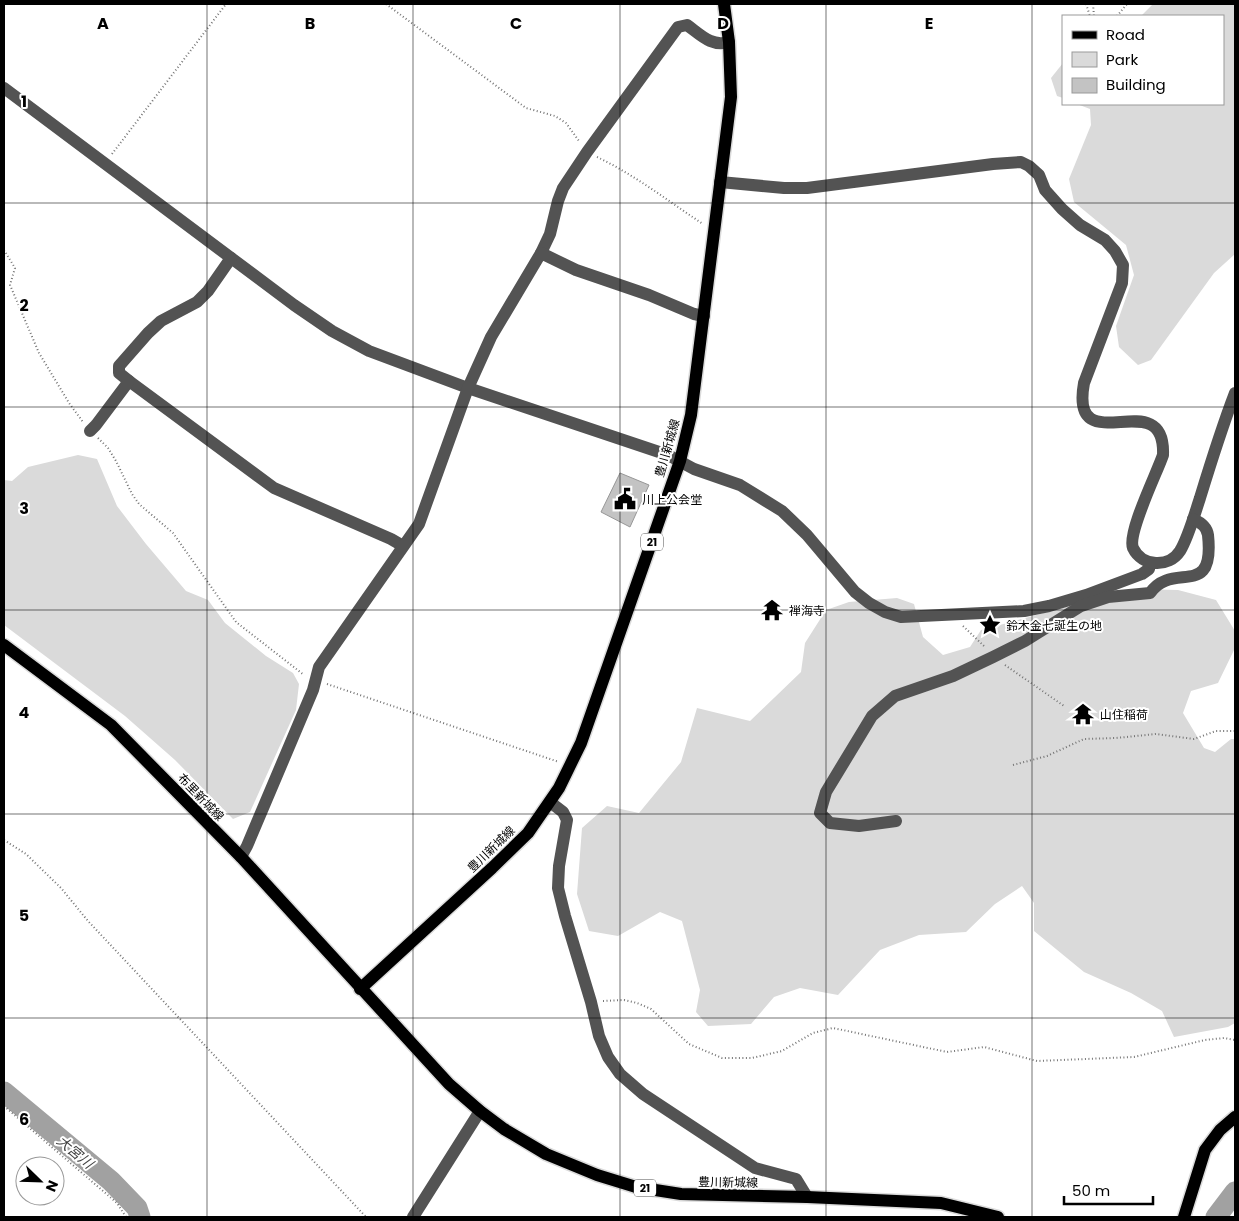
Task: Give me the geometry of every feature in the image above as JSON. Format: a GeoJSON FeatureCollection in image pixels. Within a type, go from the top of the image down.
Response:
{"type":"FeatureCollection","features":[{"type":"Feature","properties":{"kind":"main road","name":"豊川新城線"},"geometry":{"type":"LineString","coordinates":[[724,4],[729,42],[731,97],[690,415],[680,460],[605,677],[571,767],[550,802],[528,833],[360,989],[449,1084],[480,1111],[504,1129],[546,1154],[597,1175],[636,1187],[681,1194],[941,1203],[998,1217]]}},
{"type":"Feature","properties":{"kind":"main road","name":"布里新城線"},"geometry":{"type":"LineString","coordinates":[[4,645],[111,724],[241,857],[360,989]]}},
{"type":"Feature","properties":{"kind":"main road"},"geometry":{"type":"LineString","coordinates":[[1184,1217],[1205,1150],[1220,1130],[1235,1117]]}},
{"type":"Feature","properties":{"kind":"street"},"geometry":{"type":"LineString","coordinates":[[241,857],[248,846],[313,690],[319,667],[419,524],[468,388],[492,336],[541,253],[550,234],[563,188],[678,27],[687,25],[719,45],[729,42]]}},
{"type":"Feature","properties":{"kind":"street"},"geometry":{"type":"LineString","coordinates":[[4,88],[332,331],[369,351],[468,388],[680,460],[694,469],[740,485],[782,511],[807,535],[855,592],[869,603],[886,612],[901,617],[1024,611],[1086,595],[1142,574],[1148,569],[1150,563]]}},
{"type":"Feature","properties":{"kind":"street"},"geometry":{"type":"LineString","coordinates":[[720,182],[784,188],[807,188],[993,164],[1021,162],[1030,166],[1039,175],[1045,190],[1062,209],[1080,225],[1105,240],[1115,251],[1123,265],[1122,283],[1084,383],[1082,397],[1084,409],[1088,416],[1095,421],[1104,424],[1143,421],[1154,426],[1161,435],[1164,455],[1131,538],[1133,548],[1140,557],[1150,563],[1162,563],[1173,559],[1180,550],[1193,519],[1235,393]]}},
{"type":"Feature","properties":{"kind":"street"},"geometry":{"type":"LineString","coordinates":[[541,253],[576,270],[704,316]]}},
{"type":"Feature","properties":{"kind":"street"},"geometry":{"type":"LineString","coordinates":[[231,258],[208,291],[197,302],[162,321],[148,333],[119,366],[119,373],[274,488],[391,539],[402,546]]}},
{"type":"Feature","properties":{"kind":"street"},"geometry":{"type":"LineString","coordinates":[[90,431],[129,381]]}},
{"type":"Feature","properties":{"kind":"street"},"geometry":{"type":"LineString","coordinates":[[896,821],[859,826],[830,823],[820,813],[826,792],[872,716],[895,696],[953,676],[993,657],[1026,641],[1081,606],[1108,597],[1150,593],[1154,586],[1172,578],[1190,578],[1200,574],[1206,567],[1209,557],[1208,532],[1200,522],[1193,519]]}},
{"type":"Feature","properties":{"kind":"street"},"geometry":{"type":"LineString","coordinates":[[550,802],[563,812],[567,820],[558,866],[558,888],[599,1036],[608,1057],[620,1074],[643,1094],[755,1168],[796,1179],[807,1197]]}},
{"type":"Feature","properties":{"kind":"street"},"geometry":{"type":"LineString","coordinates":[[413,1217],[480,1111]]}},
{"type":"Feature","properties":{"kind":"path"},"geometry":{"type":"LineString","coordinates":[[105,164],[226,4]]}},
{"type":"Feature","properties":{"kind":"path"},"geometry":{"type":"LineString","coordinates":[[386,4],[526,108],[555,116],[566,123],[587,152],[611,164],[713,231]]}},
{"type":"Feature","properties":{"kind":"path"},"geometry":{"type":"LineString","coordinates":[[1118,15],[1127,4]]}},
{"type":"Feature","properties":{"kind":"path"},"geometry":{"type":"LineString","coordinates":[[4,250],[15,268],[10,284],[39,353],[69,403],[90,431],[108,448],[139,504],[173,533],[236,622],[306,676],[315,680],[571,767]]}},
{"type":"Feature","properties":{"kind":"path"},"geometry":{"type":"LineString","coordinates":[[1014,764],[1047,756],[1084,738],[1116,738],[1156,734],[1194,739],[1216,731],[1235,731]]}},
{"type":"Feature","properties":{"kind":"path"},"geometry":{"type":"LineString","coordinates":[[4,840],[26,854],[61,888],[88,921],[366,1217]]}},
{"type":"Feature","properties":{"kind":"path"},"geometry":{"type":"LineString","coordinates":[[591,1002],[624,1000],[652,1009],[676,1034],[689,1044],[722,1058],[752,1058],[782,1051],[813,1033],[833,1028],[947,1052],[984,1047],[1037,1061],[1134,1058],[1205,1040],[1224,1038],[1235,1040]]}},
{"type":"Feature","properties":{"kind":"path"},"geometry":{"type":"LineString","coordinates":[[4,1106],[117,1203],[126,1217]]}},
{"type":"Feature","properties":{"kind":"green space"},"geometry":{"type":"Polygon","coordinates":[[[1153,4],[1235,4],[1235,254],[1214,273],[1151,360],[1138,365],[1119,347],[1116,326],[1134,275],[1126,245],[1074,202],[1069,179],[1091,125],[1090,109],[1080,105],[1224,105],[1224,15],[1142,15],[1153,4]]]}},
{"type":"Feature","properties":{"kind":"green space"},"geometry":{"type":"Polygon","coordinates":[[[1062,64],[1062,98],[1057,96],[1051,78],[1062,64]]]}},
{"type":"Feature","properties":{"kind":"green space"},"geometry":{"type":"Polygon","coordinates":[[[78,455],[97,459],[117,506],[186,591],[208,600],[225,623],[266,656],[293,673],[299,684],[296,710],[250,812],[233,819],[175,760],[125,716],[4,625],[4,480],[12,481],[28,467],[78,455]]]}},
{"type":"Feature","properties":{"kind":"green space"},"geometry":{"type":"Polygon","coordinates":[[[1133,589],[1178,590],[1216,600],[1235,631],[1235,648],[1218,683],[1191,691],[1183,713],[1204,748],[1215,752],[1231,739],[1235,739],[1235,1023],[1228,1027],[1174,1037],[1162,1011],[1131,993],[1084,972],[1034,931],[1034,903],[1022,886],[995,904],[966,932],[919,935],[880,950],[838,995],[800,988],[774,997],[751,1024],[708,1026],[696,1012],[700,990],[682,921],[660,912],[618,936],[589,931],[577,894],[582,828],[607,806],[639,813],[681,762],[697,708],[750,721],[801,672],[805,643],[826,610],[849,602],[897,598],[914,604],[923,637],[943,655],[970,647],[981,630],[1133,589]]]}},
{"type":"Feature","properties":{"kind":"building","name":"川上公会堂"},"geometry":{"type":"Polygon","coordinates":[[[620,473],[649,485],[630,527],[601,512],[620,473]]]}},
{"type":"Feature","properties":{"kind":"waterway","name":"大宮川"},"geometry":{"type":"LineString","coordinates":[[4,1092],[111,1181],[137,1208],[140,1217]]}},
{"type":"Feature","properties":{"kind":"waterway","name":"大宮川"},"geometry":{"type":"LineString","coordinates":[[1216,1217],[1235,1192]]}},
{"type":"Feature","properties":{"kind":"place","name":"川上公会堂"},"geometry":{"type":"Point","coordinates":[625,499]}},
{"type":"Feature","properties":{"kind":"place","name":"禅海寺"},"geometry":{"type":"Point","coordinates":[772,610]}},
{"type":"Feature","properties":{"kind":"place","name":"鈴木金七誕生の地"},"geometry":{"type":"Point","coordinates":[990,625]}},
{"type":"Feature","properties":{"kind":"place","name":"山住稲荷"},"geometry":{"type":"Point","coordinates":[1083,714]}}]}
